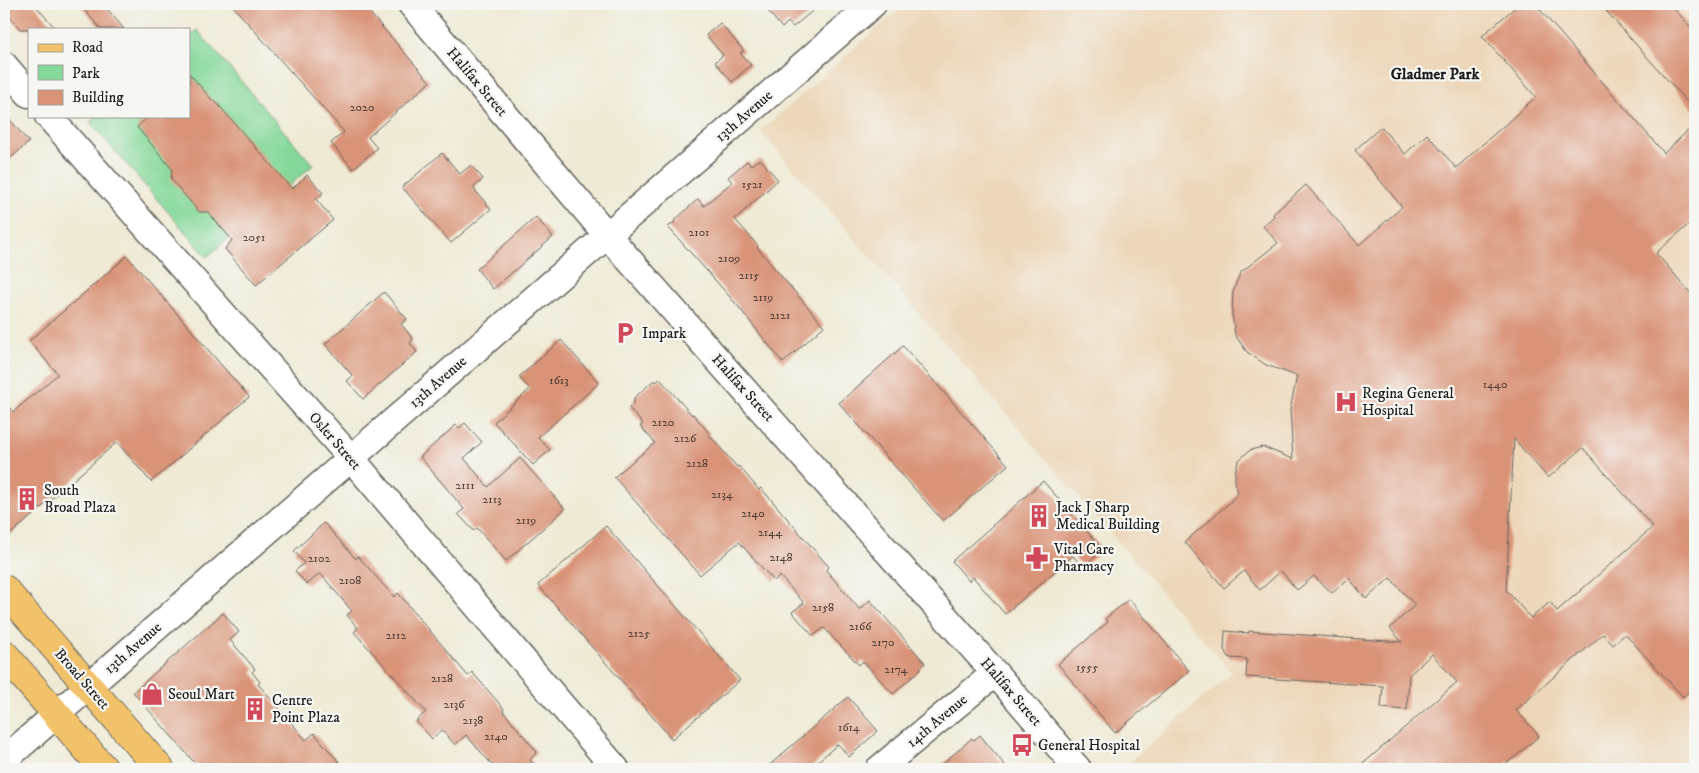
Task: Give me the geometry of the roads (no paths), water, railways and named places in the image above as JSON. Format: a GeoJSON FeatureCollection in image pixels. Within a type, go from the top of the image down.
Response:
{"type":"FeatureCollection","features":[{"type":"Feature","properties":{"kind":"main road","name":"Broad Street"},"geometry":{"type":"LineString","coordinates":[[4,590],[160,769]]}},
{"type":"Feature","properties":{"kind":"main road"},"geometry":{"type":"LineString","coordinates":[[4,654],[104,769]]}},
{"type":"Feature","properties":{"kind":"street","name":"Halifax Street"},"geometry":{"type":"LineString","coordinates":[[411,4],[607,235],[1078,769]]}},
{"type":"Feature","properties":{"kind":"street","name":"13th Avenue"},"geometry":{"type":"LineString","coordinates":[[4,760],[873,4]]}},
{"type":"Feature","properties":{"kind":"street"},"geometry":{"type":"LineString","coordinates":[[4,66],[28,93]]}},
{"type":"Feature","properties":{"kind":"street","name":"Osler Street"},"geometry":{"type":"LineString","coordinates":[[50,118],[351,458],[616,769]]}},
{"type":"Feature","properties":{"kind":"street","name":"14th Avenue"},"geometry":{"type":"LineString","coordinates":[[879,769],[995,673]]}},
{"type":"Feature","properties":{"kind":"place","name":"Impark"},"geometry":{"type":"Point","coordinates":[625,333]}},
{"type":"Feature","properties":{"kind":"place","name":"Regina General Hospital"},"geometry":{"type":"Point","coordinates":[1346,402]}},
{"type":"Feature","properties":{"kind":"place","name":"South Broad Plaza"},"geometry":{"type":"Point","coordinates":[27,499]}},
{"type":"Feature","properties":{"kind":"place","name":"Jack J Sharp Medical Building"},"geometry":{"type":"Point","coordinates":[1039,516]}},
{"type":"Feature","properties":{"kind":"place","name":"Vital Care Pharmacy"},"geometry":{"type":"Point","coordinates":[1037,558]}},
{"type":"Feature","properties":{"kind":"place","name":"Seoul Mart"},"geometry":{"type":"Point","coordinates":[152,694]}},
{"type":"Feature","properties":{"kind":"place","name":"Centre Point Plaza"},"geometry":{"type":"Point","coordinates":[255,709]}},
{"type":"Feature","properties":{"kind":"place","name":"General Hospital"},"geometry":{"type":"Point","coordinates":[1022,745]}},
{"type":"Feature","properties":{"kind":"district","name":"Gladmer Park"},"geometry":{"type":"Point","coordinates":[1435,74]}}]}
